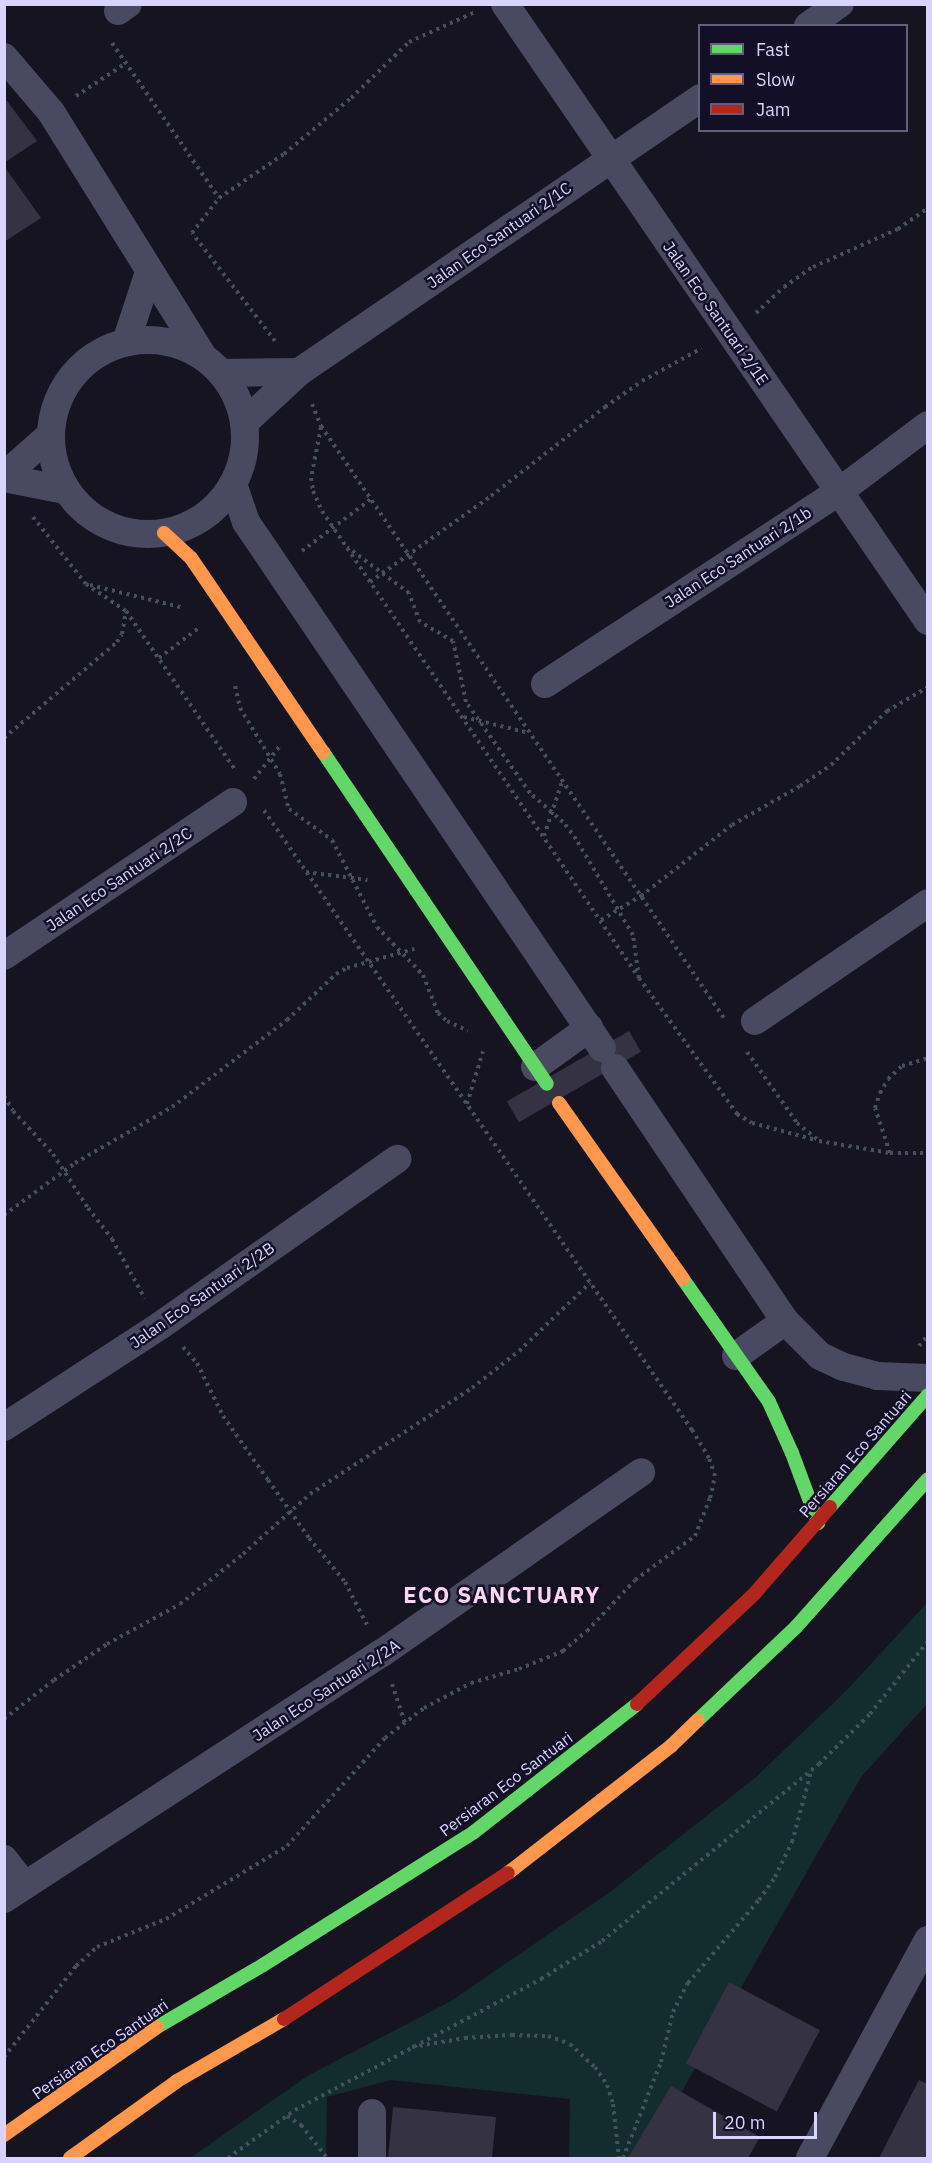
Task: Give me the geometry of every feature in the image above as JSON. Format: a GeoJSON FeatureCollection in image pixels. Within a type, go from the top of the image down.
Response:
{"type":"FeatureCollection","features":[{"type":"Feature","properties":{"kind":"street"},"geometry":{"type":"LineString","coordinates":[[811,24],[840,4]]}},
{"type":"Feature","properties":{"kind":"street","name":"Jalan Eco Santuari 2/1E"},"geometry":{"type":"LineString","coordinates":[[494,6],[610,158],[927,621]]}},
{"type":"Feature","properties":{"kind":"street"},"geometry":{"type":"LineString","coordinates":[[4,57],[51,112],[149,272],[212,364],[237,396],[245,422],[242,464],[233,484],[221,502],[204,516],[185,527],[164,533],[136,534],[108,526],[84,511],[65,490],[53,464],[49,436],[57,402],[64,386],[80,366],[101,351],[126,342],[161,341],[178,344],[212,364],[299,372]]}},
{"type":"Feature","properties":{"kind":"street","name":"Jalan Eco Santuari 2/1C"},"geometry":{"type":"LineString","coordinates":[[245,422],[299,372],[698,99]]}},
{"type":"Feature","properties":{"kind":"street"},"geometry":{"type":"LineString","coordinates":[[126,342],[149,272]]}},
{"type":"Feature","properties":{"kind":"street","name":"Jalan Eco Santuari 2/1b"},"geometry":{"type":"LineString","coordinates":[[545,684],[840,491],[927,425]]}},
{"type":"Feature","properties":{"kind":"street"},"geometry":{"type":"LineString","coordinates":[[4,477],[49,436]]}},
{"type":"Feature","properties":{"kind":"street"},"geometry":{"type":"LineString","coordinates":[[4,477],[65,490]]}},
{"type":"Feature","properties":{"kind":"street"},"geometry":{"type":"LineString","coordinates":[[233,484],[246,522],[785,1321],[820,1356],[844,1367],[877,1376],[927,1378]]}},
{"type":"Feature","properties":{"kind":"street"},"geometry":{"type":"LineString","coordinates":[[164,533],[191,558],[211,586],[541,1075],[602,1048]]}},
{"type":"Feature","properties":{"kind":"street","name":"Jalan Eco Santuari 2/2C"},"geometry":{"type":"LineString","coordinates":[[4,956],[245,793]]}},
{"type":"Feature","properties":{"kind":"street"},"geometry":{"type":"LineString","coordinates":[[755,1021],[927,903]]}},
{"type":"Feature","properties":{"kind":"street"},"geometry":{"type":"LineString","coordinates":[[559,1102],[769,1402],[792,1453],[818,1523]]}},
{"type":"Feature","properties":{"kind":"street","name":"Jalan Eco Santuari 2/2B"},"geometry":{"type":"LineString","coordinates":[[4,1427],[161,1325],[397,1160]]}},
{"type":"Feature","properties":{"kind":"street"},"geometry":{"type":"LineString","coordinates":[[736,1356],[785,1321]]}},
{"type":"Feature","properties":{"kind":"street","name":"Persiaran Eco Santuari"},"geometry":{"type":"LineString","coordinates":[[4,2135],[148,2032],[263,1965],[474,1833],[634,1706],[755,1593],[927,1395]]}},
{"type":"Feature","properties":{"kind":"street","name":"Jalan Eco Santuari 2/2A"},"geometry":{"type":"LineString","coordinates":[[14,1892],[382,1653],[641,1472]]}},
{"type":"Feature","properties":{"kind":"street"},"geometry":{"type":"LineString","coordinates":[[70,2158],[177,2081],[295,2013],[505,1875],[671,1746],[796,1627],[927,1479]]}},
{"type":"Feature","properties":{"kind":"street"},"geometry":{"type":"LineString","coordinates":[[4,1859],[14,1892]]}},
{"type":"Feature","properties":{"kind":"street"},"geometry":{"type":"LineString","coordinates":[[810,2158],[927,1940]]}},
{"type":"Feature","properties":{"kind":"street"},"geometry":{"type":"LineString","coordinates":[[372,2113],[372,2158]]}},
{"type":"Feature","properties":{"kind":"path"},"geometry":{"type":"LineString","coordinates":[[494,6],[435,28],[409,42],[351,98],[284,154],[219,198],[192,232],[299,372],[321,426],[726,1021]]}},
{"type":"Feature","properties":{"kind":"path"},"geometry":{"type":"LineString","coordinates":[[118,16],[126,63],[219,198]]}},
{"type":"Feature","properties":{"kind":"path"},"geometry":{"type":"LineString","coordinates":[[51,112],[126,63]]}},
{"type":"Feature","properties":{"kind":"path"},"geometry":{"type":"LineString","coordinates":[[370,582],[491,496],[614,400],[763,308],[784,287],[813,267],[898,229],[927,208]]}},
{"type":"Feature","properties":{"kind":"path"},"geometry":{"type":"LineString","coordinates":[[321,426],[311,478],[313,491],[322,511],[639,978],[737,1114],[752,1123],[819,1141],[890,1153],[927,1153]]}},
{"type":"Feature","properties":{"kind":"path"},"geometry":{"type":"LineString","coordinates":[[4,2057],[76,1966],[97,1947],[166,1919],[287,1846],[385,1738],[424,1708],[471,1683],[519,1669],[563,1651],[587,1631],[635,1580],[695,1536],[710,1498],[715,1476],[709,1458],[590,1282],[306,872],[245,793],[126,611],[86,584],[27,509]]}},
{"type":"Feature","properties":{"kind":"path"},"geometry":{"type":"LineString","coordinates":[[347,547],[409,594],[420,622],[453,641],[466,702],[530,793],[563,822],[576,839],[633,935],[639,978]]}},
{"type":"Feature","properties":{"kind":"path"},"geometry":{"type":"LineString","coordinates":[[86,584],[194,612]]}},
{"type":"Feature","properties":{"kind":"path"},"geometry":{"type":"LineString","coordinates":[[4,738],[117,642],[122,634],[126,611]]}},
{"type":"Feature","properties":{"kind":"path"},"geometry":{"type":"LineString","coordinates":[[199,618],[204,624]]}},
{"type":"Feature","properties":{"kind":"path"},"geometry":{"type":"LineString","coordinates":[[234,676],[240,708],[280,774],[289,809],[332,840],[377,927],[423,975],[438,1013],[447,1021],[466,1028],[472,1036]]}},
{"type":"Feature","properties":{"kind":"path"},"geometry":{"type":"LineString","coordinates":[[601,920],[641,896],[724,830],[831,765],[887,711],[927,687]]}},
{"type":"Feature","properties":{"kind":"path"},"geometry":{"type":"LineString","coordinates":[[463,717],[530,733]]}},
{"type":"Feature","properties":{"kind":"path"},"geometry":{"type":"LineString","coordinates":[[245,793],[283,742]]}},
{"type":"Feature","properties":{"kind":"path"},"geometry":{"type":"LineString","coordinates":[[544,836],[562,781]]}},
{"type":"Feature","properties":{"kind":"path"},"geometry":{"type":"LineString","coordinates":[[306,872],[377,882]]}},
{"type":"Feature","properties":{"kind":"path"},"geometry":{"type":"LineString","coordinates":[[4,1215],[64,1170],[172,1107],[287,1020],[336,974],[421,947]]}},
{"type":"Feature","properties":{"kind":"path"},"geometry":{"type":"LineString","coordinates":[[478,1043],[490,1058]]}},
{"type":"Feature","properties":{"kind":"path"},"geometry":{"type":"LineString","coordinates":[[467,1104],[484,1049]]}},
{"type":"Feature","properties":{"kind":"path"},"geometry":{"type":"LineString","coordinates":[[746,1050],[797,1123],[819,1141]]}},
{"type":"Feature","properties":{"kind":"path"},"geometry":{"type":"LineString","coordinates":[[890,1153],[875,1108],[880,1093],[888,1079],[902,1066],[927,1058]]}},
{"type":"Feature","properties":{"kind":"path"},"geometry":{"type":"LineString","coordinates":[[4,1096],[13,1111],[53,1154],[112,1239],[161,1325],[197,1363],[223,1416],[290,1511],[345,1582],[382,1653],[405,1723]]}},
{"type":"Feature","properties":{"kind":"path"},"geometry":{"type":"LineString","coordinates":[[4,1719],[72,1668],[180,1604],[332,1478],[472,1388],[519,1351],[590,1282]]}},
{"type":"Feature","properties":{"kind":"path"},"geometry":{"type":"LineString","coordinates":[[894,1377],[927,1335]]}},
{"type":"Feature","properties":{"kind":"path"},"geometry":{"type":"LineString","coordinates":[[228,2158],[287,2116],[409,2047],[541,1979],[602,1941],[811,1771],[870,1714],[927,1641]]}},
{"type":"Feature","properties":{"kind":"path"},"geometry":{"type":"LineString","coordinates":[[621,2158],[661,2062],[673,2012],[688,1983],[759,1900],[775,1877],[792,1842],[811,1771]]}},
{"type":"Feature","properties":{"kind":"path"},"geometry":{"type":"LineString","coordinates":[[409,2047],[465,2038],[512,2035],[548,2036],[570,2044],[595,2067],[607,2085],[613,2104],[621,2158]]}},
{"type":"Feature","properties":{"kind":"path"},"geometry":{"type":"LineString","coordinates":[[287,2116],[301,2126],[327,2158]]}},
{"type":"Feature","properties":{"kind":"green space"},"geometry":{"type":"Polygon","coordinates":[[[927,1603],[927,1704],[861,1777],[644,2158],[569,2158],[570,2099],[391,2080],[327,2097],[326,2158],[190,2158],[309,2075],[451,2001],[610,1892],[756,1777],[847,1690],[927,1603]]]}},
{"type":"Feature","properties":{"kind":"building"},"geometry":{"type":"Polygon","coordinates":[[[7,101],[37,141],[4,163],[4,102],[7,101]]]}},
{"type":"Feature","properties":{"kind":"building"},"geometry":{"type":"Polygon","coordinates":[[[4,166],[41,218],[4,242],[4,166]]]}},
{"type":"Feature","properties":{"kind":"building"},"geometry":{"type":"Polygon","coordinates":[[[629,1031],[641,1052],[519,1122],[507,1102],[629,1031]]]}},
{"type":"Feature","properties":{"kind":"building"},"geometry":{"type":"Polygon","coordinates":[[[729,1982],[820,2030],[777,2112],[686,2063],[729,1982]]]}},
{"type":"Feature","properties":{"kind":"building"},"geometry":{"type":"Polygon","coordinates":[[[919,2080],[928,2084],[928,2158],[879,2158],[919,2080]]]}},
{"type":"Feature","properties":{"kind":"building"},"geometry":{"type":"Polygon","coordinates":[[[671,2086],[760,2137],[748,2158],[628,2158],[671,2086]]]}},
{"type":"Feature","properties":{"kind":"building"},"geometry":{"type":"Polygon","coordinates":[[[393,2107],[496,2117],[492,2158],[388,2158],[393,2107]]]}},
{"type":"Feature","properties":{"kind":"traffic: fast"},"geometry":{"type":"LineString","coordinates":[[323,752],[547,1084]]}},
{"type":"Feature","properties":{"kind":"traffic: fast"},"geometry":{"type":"LineString","coordinates":[[683,1279],[769,1402],[792,1453],[818,1523]]}},
{"type":"Feature","properties":{"kind":"traffic: fast"},"geometry":{"type":"LineString","coordinates":[[830,1507],[928,1395]]}},
{"type":"Feature","properties":{"kind":"traffic: fast"},"geometry":{"type":"LineString","coordinates":[[698,1720],[796,1627],[928,1479]]}},
{"type":"Feature","properties":{"kind":"traffic: fast"},"geometry":{"type":"LineString","coordinates":[[157,2027],[263,1965],[474,1832],[637,1704]]}},
{"type":"Feature","properties":{"kind":"traffic: slow"},"geometry":{"type":"LineString","coordinates":[[164,533],[191,558],[323,752]]}},
{"type":"Feature","properties":{"kind":"traffic: slow"},"geometry":{"type":"LineString","coordinates":[[559,1103],[683,1279]]}},
{"type":"Feature","properties":{"kind":"traffic: slow"},"geometry":{"type":"LineString","coordinates":[[508,1873],[671,1746],[698,1720]]}},
{"type":"Feature","properties":{"kind":"traffic: slow"},"geometry":{"type":"LineString","coordinates":[[70,2158],[177,2081],[284,2019]]}},
{"type":"Feature","properties":{"kind":"traffic: slow"},"geometry":{"type":"LineString","coordinates":[[4,2135],[157,2027]]}},
{"type":"Feature","properties":{"kind":"traffic: jam"},"geometry":{"type":"LineString","coordinates":[[637,1704],[755,1593],[830,1507]]}},
{"type":"Feature","properties":{"kind":"traffic: jam"},"geometry":{"type":"LineString","coordinates":[[284,2019],[508,1873]]}},
{"type":"Feature","properties":{"kind":"district","name":"ECO SANCTUARY"},"geometry":{"type":"Point","coordinates":[502,1595]}}]}
